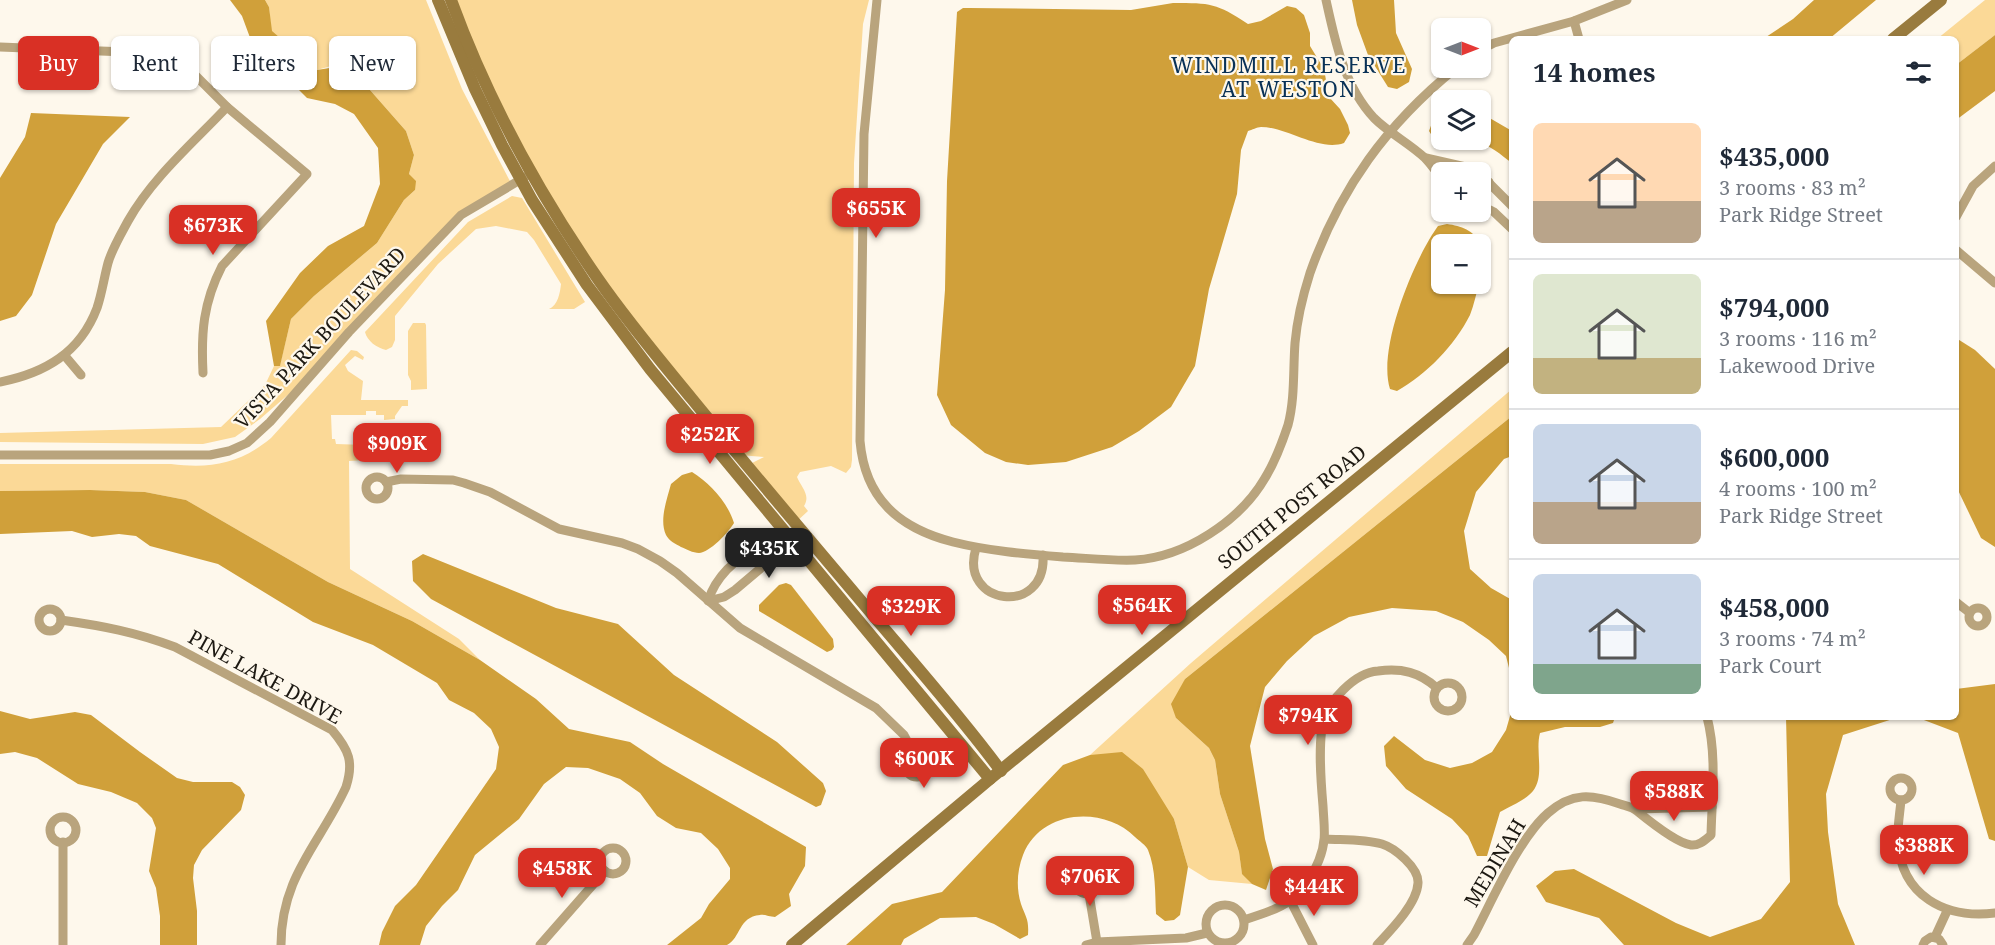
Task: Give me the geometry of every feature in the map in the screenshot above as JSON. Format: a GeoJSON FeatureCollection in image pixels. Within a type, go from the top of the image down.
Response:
{"type":"FeatureCollection","features":[{"type":"Feature","properties":{"kind":"street"},"geometry":{"type":"LineString","coordinates":[[438,0],[475,89],[586,285],[657,377],[990,779]]}},
{"type":"Feature","properties":{"kind":"street"},"geometry":{"type":"LineString","coordinates":[[451,0],[526,177],[597,278],[667,369],[1001,771]]}},
{"type":"Feature","properties":{"kind":"street"},"geometry":{"type":"LineString","coordinates":[[877,0],[864,134],[860,441],[862,460],[868,480],[884,504],[908,525],[934,537],[976,548],[1043,555],[1137,560],[1177,551],[1225,521],[1246,502],[1264,479],[1279,450],[1288,422],[1300,312],[1310,274],[1332,220],[1346,193],[1389,131],[1444,78]]}},
{"type":"Feature","properties":{"kind":"street"},"geometry":{"type":"LineString","coordinates":[[1326,0],[1331,29],[1348,78],[1372,116],[1426,158],[1431,165]]}},
{"type":"Feature","properties":{"kind":"street"},"geometry":{"type":"LineString","coordinates":[[1519,36],[1574,21],[1627,0]]}},
{"type":"Feature","properties":{"kind":"street"},"geometry":{"type":"LineString","coordinates":[[1897,36],[1941,0]]}},
{"type":"Feature","properties":{"kind":"street"},"geometry":{"type":"LineString","coordinates":[[1574,21],[1578,36]]}},
{"type":"Feature","properties":{"kind":"street"},"geometry":{"type":"LineString","coordinates":[[1491,44],[1509,39]]}},
{"type":"Feature","properties":{"kind":"street"},"geometry":{"type":"LineString","coordinates":[[0,47],[111,51]]}},
{"type":"Feature","properties":{"kind":"street"},"geometry":{"type":"LineString","coordinates":[[199,79],[227,107],[307,174],[222,266],[215,279],[206,304],[201,344],[203,373]]}},
{"type":"Feature","properties":{"kind":"street"},"geometry":{"type":"LineString","coordinates":[[0,382],[23,377],[65,356],[83,334],[97,308],[109,260],[128,221],[153,186],[227,107]]}},
{"type":"Feature","properties":{"kind":"street"},"geometry":{"type":"LineString","coordinates":[[1426,158],[1438,162]]}},
{"type":"Feature","properties":{"kind":"street"},"geometry":{"type":"LineString","coordinates":[[1959,212],[1973,186],[1995,166]]}},
{"type":"Feature","properties":{"kind":"street","name":"VISTA PARK BOULEVARD"},"geometry":{"type":"LineString","coordinates":[[0,455],[210,455],[229,451],[248,443],[270,422],[349,332],[461,215],[526,177]]}},
{"type":"Feature","properties":{"kind":"street"},"geometry":{"type":"LineString","coordinates":[[1491,187],[1509,203]]}},
{"type":"Feature","properties":{"kind":"street"},"geometry":{"type":"LineString","coordinates":[[1491,210],[1509,226]]}},
{"type":"Feature","properties":{"kind":"street"},"geometry":{"type":"LineString","coordinates":[[1959,253],[1995,283]]}},
{"type":"Feature","properties":{"kind":"street","name":"SOUTH POST ROAD"},"geometry":{"type":"LineString","coordinates":[[792,945],[990,779],[1509,354]]}},
{"type":"Feature","properties":{"kind":"street"},"geometry":{"type":"LineString","coordinates":[[65,356],[81,375]]}},
{"type":"Feature","properties":{"kind":"street"},"geometry":{"type":"LineString","coordinates":[[657,377],[667,369]]}},
{"type":"Feature","properties":{"kind":"street"},"geometry":{"type":"LineString","coordinates":[[386,482],[401,479],[453,480],[490,492],[559,529],[622,543],[638,549],[677,573],[740,628],[876,708],[904,735],[914,754]]}},
{"type":"Feature","properties":{"kind":"street"},"geometry":{"type":"LineString","coordinates":[[708,601],[724,597],[780,552],[786,534],[795,523]]}},
{"type":"Feature","properties":{"kind":"street"},"geometry":{"type":"LineString","coordinates":[[708,601],[712,587],[756,545],[786,534]]}},
{"type":"Feature","properties":{"kind":"street"},"geometry":{"type":"LineString","coordinates":[[976,548],[973,564],[977,580],[989,592],[1004,598],[1020,596],[1034,586],[1042,572],[1043,555]]}},
{"type":"Feature","properties":{"kind":"street"},"geometry":{"type":"LineString","coordinates":[[731,567],[743,583]]}},
{"type":"Feature","properties":{"kind":"street"},"geometry":{"type":"LineString","coordinates":[[1959,604],[1970,613]]}},
{"type":"Feature","properties":{"kind":"street","name":"PINE LAKE DRIVE"},"geometry":{"type":"LineString","coordinates":[[61,620],[109,626],[176,647],[332,730],[343,743],[350,760],[351,773],[346,787],[307,853],[287,899],[281,945]]}},
{"type":"Feature","properties":{"kind":"street"},"geometry":{"type":"LineString","coordinates":[[1244,920],[1291,902],[1310,877],[1326,840],[1321,744],[1324,718],[1332,701],[1352,681],[1371,671],[1394,669],[1411,672],[1426,678],[1437,688]]}},
{"type":"Feature","properties":{"kind":"street","name":"MEDINAH"},"geometry":{"type":"LineString","coordinates":[[1467,945],[1518,853],[1546,815],[1562,803],[1582,795],[1604,798],[1636,809],[1644,819],[1692,846],[1702,843],[1711,835],[1713,752],[1708,720]]}},
{"type":"Feature","properties":{"kind":"street"},"geometry":{"type":"LineString","coordinates":[[1901,800],[1898,841],[1904,872],[1922,896],[1947,911],[1995,913]]}},
{"type":"Feature","properties":{"kind":"street"},"geometry":{"type":"LineString","coordinates":[[1636,809],[1712,807]]}},
{"type":"Feature","properties":{"kind":"street"},"geometry":{"type":"LineString","coordinates":[[1326,840],[1355,840],[1384,844],[1409,863],[1416,873],[1418,883],[1415,895],[1397,923],[1377,945]]}},
{"type":"Feature","properties":{"kind":"street"},"geometry":{"type":"LineString","coordinates":[[63,842],[63,945]]}},
{"type":"Feature","properties":{"kind":"street"},"geometry":{"type":"LineString","coordinates":[[540,945],[604,871]]}},
{"type":"Feature","properties":{"kind":"street"},"geometry":{"type":"LineString","coordinates":[[1089,894],[1097,942]]}},
{"type":"Feature","properties":{"kind":"street"},"geometry":{"type":"LineString","coordinates":[[1291,902],[1313,945]]}},
{"type":"Feature","properties":{"kind":"street"},"geometry":{"type":"LineString","coordinates":[[1086,945],[1097,942],[1186,938],[1212,939],[1225,944],[1238,941],[1244,928],[1244,920],[1236,908],[1224,904],[1210,911],[1206,918],[1212,939]]}},
{"type":"Feature","properties":{"kind":"street"},"geometry":{"type":"LineString","coordinates":[[1935,937],[1947,911]]}},
{"type":"Feature","properties":{"kind":"street"},"geometry":{"type":"LineString","coordinates":[[1923,945],[1928,938],[1935,937]]}},
{"type":"Feature","properties":{"kind":"street"},"geometry":{"type":"LineString","coordinates":[[1935,937],[1943,945]]}},
{"type":"Feature","properties":{"kind":"shaded area"},"geometry":{"type":"Polygon","coordinates":[[[230,0],[265,0],[269,7],[272,31],[278,36],[249,36],[242,16],[230,0]]]}},
{"type":"Feature","properties":{"kind":"shaded area"},"geometry":{"type":"Polygon","coordinates":[[[265,0],[426,0],[462,89],[512,185],[461,215],[312,374],[260,419],[235,437],[203,444],[0,442],[0,433],[221,427],[265,385],[274,366],[280,365],[291,319],[314,296],[377,243],[404,200],[415,190],[409,174],[414,155],[406,131],[370,90],[416,90],[416,36],[329,36],[329,67],[317,70],[317,36],[277,36],[271,31],[269,7],[265,0]]]}},
{"type":"Feature","properties":{"kind":"shaded area"},"geometry":{"type":"Polygon","coordinates":[[[451,0],[869,0],[863,24],[854,163],[852,460],[851,467],[846,473],[831,466],[800,472],[797,477],[806,495],[804,506],[808,511],[795,523],[752,463],[764,457],[739,455],[661,361],[531,173],[451,0]]]}},
{"type":"Feature","properties":{"kind":"shaded area"},"geometry":{"type":"Polygon","coordinates":[[[1352,0],[1394,0],[1396,33],[1412,69],[1409,82],[1397,89],[1388,87],[1368,55],[1357,25],[1352,0]]]}},
{"type":"Feature","properties":{"kind":"shaded area"},"geometry":{"type":"Polygon","coordinates":[[[1814,0],[1876,0],[1833,36],[1768,36],[1793,19],[1814,0]]]}},
{"type":"Feature","properties":{"kind":"shaded area"},"geometry":{"type":"Polygon","coordinates":[[[1985,0],[1995,0],[1995,35],[1959,63],[1959,36],[1941,36],[1985,0]]]}},
{"type":"Feature","properties":{"kind":"shaded area"},"geometry":{"type":"Polygon","coordinates":[[[1173,3],[1213,6],[1248,24],[1261,21],[1287,6],[1296,8],[1304,15],[1310,33],[1310,46],[1324,69],[1329,97],[1340,109],[1350,133],[1344,143],[1334,145],[1314,142],[1271,128],[1259,127],[1248,131],[1241,150],[1237,194],[1209,289],[1195,366],[1171,407],[1139,431],[1112,447],[1066,462],[1028,465],[1006,462],[985,453],[951,425],[937,395],[945,290],[947,181],[957,12],[963,8],[1131,10],[1173,3]]]}},
{"type":"Feature","properties":{"kind":"shaded area"},"geometry":{"type":"Polygon","coordinates":[[[1995,35],[1995,91],[1959,118],[1959,63],[1995,35]]]}},
{"type":"Feature","properties":{"kind":"shaded area"},"geometry":{"type":"Polygon","coordinates":[[[329,68],[329,90],[370,90],[406,131],[414,155],[409,174],[416,181],[415,190],[404,200],[377,243],[314,296],[291,319],[280,366],[274,366],[266,321],[300,273],[328,246],[364,226],[380,184],[378,148],[354,114],[335,104],[307,98],[299,90],[317,90],[317,70],[329,68]]]}},
{"type":"Feature","properties":{"kind":"shaded area"},"geometry":{"type":"Polygon","coordinates":[[[31,113],[130,117],[103,144],[56,224],[32,295],[16,316],[0,321],[0,178],[25,137],[31,113]]]}},
{"type":"Feature","properties":{"kind":"shaded area"},"geometry":{"type":"Polygon","coordinates":[[[1491,119],[1509,129],[1509,161],[1491,148],[1491,119]]]}},
{"type":"Feature","properties":{"kind":"shaded area"},"geometry":{"type":"Polygon","coordinates":[[[512,196],[522,198],[585,302],[574,309],[549,309],[556,302],[561,284],[527,232],[496,226],[476,229],[438,264],[395,316],[395,340],[392,347],[386,350],[370,341],[365,332],[468,222],[512,196]]]}},
{"type":"Feature","properties":{"kind":"shaded area"},"geometry":{"type":"Polygon","coordinates":[[[1447,224],[1457,226],[1472,234],[1433,234],[1438,226],[1447,224]]]}},
{"type":"Feature","properties":{"kind":"shaded area"},"geometry":{"type":"Polygon","coordinates":[[[1431,238],[1431,294],[1476,294],[1470,315],[1448,348],[1419,377],[1397,391],[1390,389],[1387,372],[1393,329],[1409,282],[1431,238]]]}},
{"type":"Feature","properties":{"kind":"shaded area"},"geometry":{"type":"Polygon","coordinates":[[[413,323],[425,323],[426,325],[427,389],[411,390],[408,375],[408,331],[413,323]]]}},
{"type":"Feature","properties":{"kind":"shaded area"},"geometry":{"type":"Polygon","coordinates":[[[1959,340],[1975,350],[1995,369],[1995,547],[1981,538],[1959,492],[1959,340]]]}},
{"type":"Feature","properties":{"kind":"shaded area"},"geometry":{"type":"Polygon","coordinates":[[[351,350],[357,351],[364,357],[363,360],[355,356],[345,365],[348,371],[363,381],[361,400],[408,400],[408,406],[402,406],[395,419],[384,420],[384,415],[376,415],[376,411],[366,411],[366,415],[331,415],[332,439],[335,439],[336,444],[366,445],[367,460],[349,461],[350,569],[459,639],[480,660],[412,621],[328,582],[186,500],[145,492],[0,491],[0,464],[199,466],[236,459],[248,454],[271,438],[351,350]]]}},
{"type":"Feature","properties":{"kind":"shaded area"},"geometry":{"type":"Polygon","coordinates":[[[1509,392],[1509,418],[1185,679],[1176,718],[1209,748],[1215,760],[1220,794],[1239,852],[1242,873],[1252,884],[1209,880],[1188,867],[1174,819],[1090,755],[1191,663],[1509,392]]]}},
{"type":"Feature","properties":{"kind":"shaded area"},"geometry":{"type":"Polygon","coordinates":[[[1509,418],[1509,457],[1504,459],[1476,492],[1464,531],[1470,569],[1491,588],[1509,598],[1509,668],[1506,656],[1489,640],[1463,622],[1436,611],[1392,608],[1349,617],[1314,636],[1287,661],[1265,687],[1250,746],[1265,839],[1273,869],[1266,890],[1252,884],[1242,874],[1239,852],[1220,794],[1215,760],[1209,748],[1176,718],[1171,704],[1185,679],[1509,418]]]}},
{"type":"Feature","properties":{"kind":"shaded area"},"geometry":{"type":"Polygon","coordinates":[[[692,472],[718,494],[734,523],[713,546],[699,553],[687,550],[671,541],[666,535],[663,523],[671,484],[682,475],[692,472]]]}},
{"type":"Feature","properties":{"kind":"shaded area"},"geometry":{"type":"Polygon","coordinates":[[[0,491],[145,492],[186,500],[328,582],[412,621],[480,660],[536,699],[569,729],[630,742],[663,764],[806,847],[805,866],[789,894],[791,906],[775,917],[762,915],[748,920],[732,942],[727,945],[667,945],[701,918],[709,904],[730,879],[730,868],[718,849],[701,833],[676,828],[657,816],[640,793],[620,779],[588,768],[566,767],[544,784],[519,819],[475,855],[458,890],[426,926],[420,945],[379,945],[382,932],[395,906],[416,885],[496,769],[499,747],[491,729],[474,713],[449,700],[437,683],[373,645],[313,622],[218,564],[150,546],[136,536],[119,534],[92,537],[72,531],[0,534],[0,491]]]}},
{"type":"Feature","properties":{"kind":"shaded area"},"geometry":{"type":"Polygon","coordinates":[[[423,554],[556,608],[618,624],[674,675],[777,742],[823,783],[826,791],[821,805],[816,807],[431,599],[413,581],[412,561],[423,554]]]}},
{"type":"Feature","properties":{"kind":"shaded area"},"geometry":{"type":"Polygon","coordinates":[[[786,583],[791,585],[833,639],[832,650],[827,652],[759,611],[759,605],[779,585],[786,583]]]}},
{"type":"Feature","properties":{"kind":"shaded area"},"geometry":{"type":"Polygon","coordinates":[[[1995,684],[1995,841],[1989,839],[1958,733],[1924,720],[1959,720],[1959,689],[1995,684]]]}},
{"type":"Feature","properties":{"kind":"shaded area"},"geometry":{"type":"Polygon","coordinates":[[[0,711],[30,719],[75,712],[91,715],[177,778],[193,782],[232,782],[240,787],[245,795],[241,810],[202,850],[194,865],[197,945],[160,945],[160,916],[156,888],[149,871],[156,828],[152,818],[137,803],[111,792],[78,784],[37,758],[15,752],[0,754],[0,711]]]}},
{"type":"Feature","properties":{"kind":"shaded area"},"geometry":{"type":"Polygon","coordinates":[[[1509,720],[1614,720],[1613,723],[1600,727],[1565,727],[1540,733],[1537,785],[1518,803],[1500,812],[1487,856],[1477,856],[1468,836],[1452,819],[1406,789],[1386,766],[1384,746],[1394,736],[1425,760],[1450,768],[1472,763],[1492,752],[1506,730],[1509,720]]]}},
{"type":"Feature","properties":{"kind":"shaded area"},"geometry":{"type":"Polygon","coordinates":[[[1786,720],[1890,720],[1843,735],[1826,794],[1828,832],[1838,904],[1855,945],[1624,945],[1599,918],[1546,902],[1536,886],[1555,871],[1574,869],[1676,923],[1710,937],[1761,919],[1790,882],[1786,720]]]}},
{"type":"Feature","properties":{"kind":"shaded area"},"geometry":{"type":"Polygon","coordinates":[[[1122,752],[1143,769],[1174,819],[1188,867],[1180,915],[1174,920],[1165,921],[1156,914],[1155,882],[1148,850],[1144,845],[1122,827],[1107,820],[1074,817],[1044,828],[1032,840],[1023,855],[1018,873],[1018,886],[1019,898],[1028,922],[1028,935],[1020,939],[976,917],[940,918],[904,939],[901,945],[846,945],[892,904],[942,892],[1063,765],[1090,755],[1122,752]]]}},
{"type":"Feature","properties":{"kind":"district","name":"WINDMILL RESERVE AT WESTON"},"geometry":{"type":"Point","coordinates":[1289,78]}}]}
